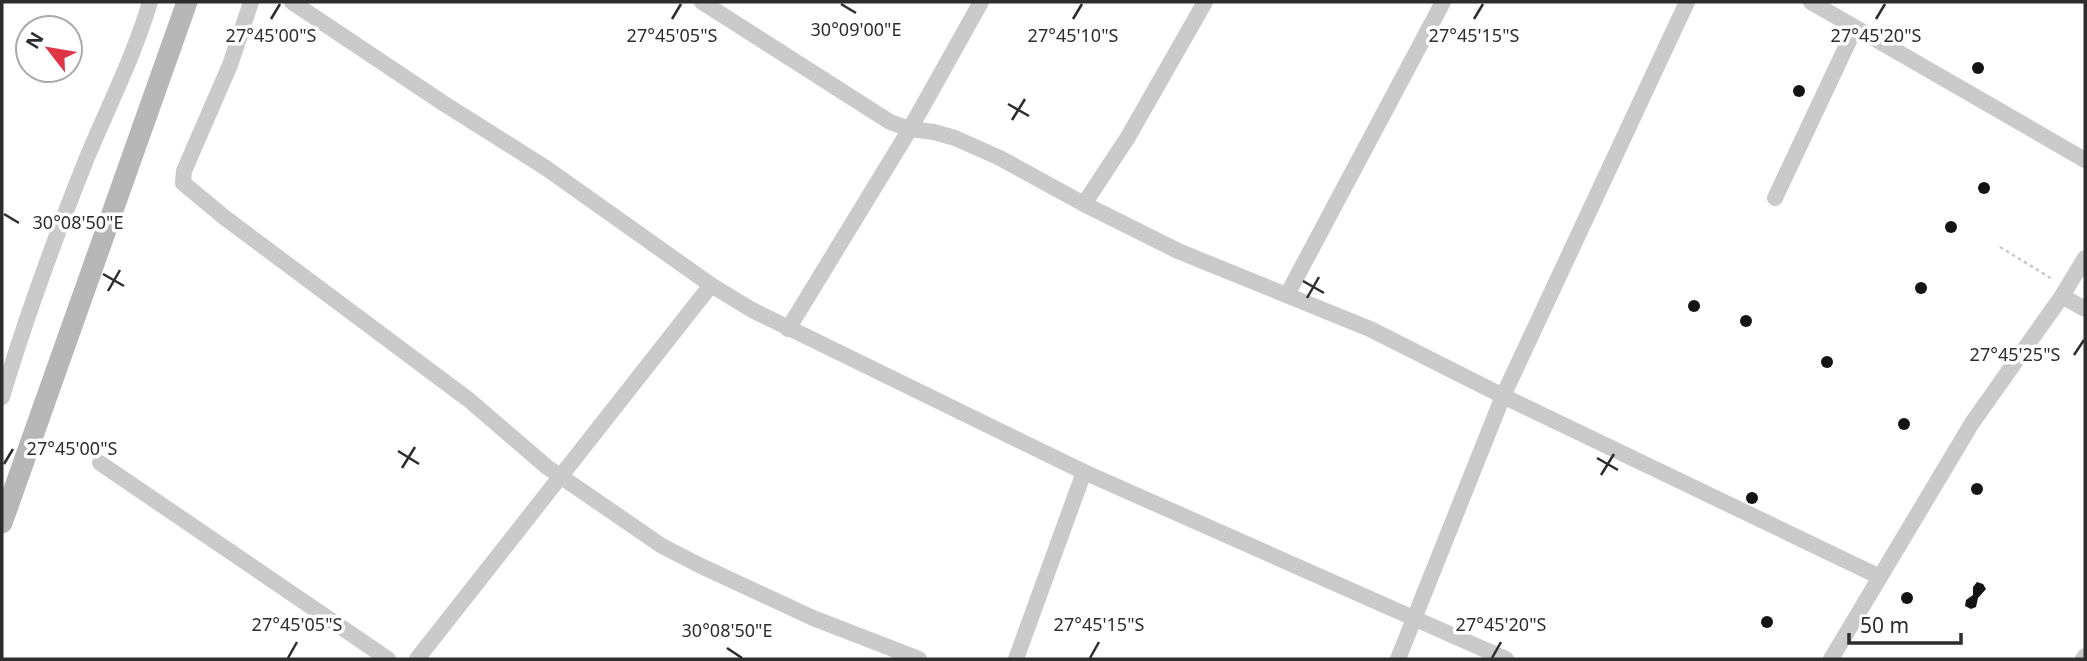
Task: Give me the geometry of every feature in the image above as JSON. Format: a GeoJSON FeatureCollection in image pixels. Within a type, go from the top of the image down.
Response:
{"type":"FeatureCollection","features":[{"type":"Feature","properties":{"kind":"street"},"geometry":{"type":"LineString","coordinates":[[2,397],[51,252],[86,160],[132,55],[150,2]]}},
{"type":"Feature","properties":{"kind":"street"},"geometry":{"type":"LineString","coordinates":[[2,523],[187,2]]}},
{"type":"Feature","properties":{"kind":"street"},"geometry":{"type":"LineString","coordinates":[[251,2],[230,65],[184,171],[183,183],[224,217],[470,400],[533,456],[662,546],[813,618],[919,659]]}},
{"type":"Feature","properties":{"kind":"street"},"geometry":{"type":"LineString","coordinates":[[292,2],[546,168],[712,285],[752,310],[1084,472],[1506,659]]}},
{"type":"Feature","properties":{"kind":"street"},"geometry":{"type":"LineString","coordinates":[[702,2],[890,121],[910,129],[934,132],[973,146],[1178,251],[1370,328],[1503,396],[1880,577]]}},
{"type":"Feature","properties":{"kind":"street"},"geometry":{"type":"LineString","coordinates":[[788,329],[910,129],[981,2]]}},
{"type":"Feature","properties":{"kind":"street"},"geometry":{"type":"LineString","coordinates":[[1084,204],[1128,137],[1205,2]]}},
{"type":"Feature","properties":{"kind":"street"},"geometry":{"type":"LineString","coordinates":[[1287,295],[1443,2]]}},
{"type":"Feature","properties":{"kind":"street"},"geometry":{"type":"LineString","coordinates":[[1398,659],[1503,396],[1687,2]]}},
{"type":"Feature","properties":{"kind":"street"},"geometry":{"type":"LineString","coordinates":[[1811,2],[2085,160]]}},
{"type":"Feature","properties":{"kind":"street"},"geometry":{"type":"LineString","coordinates":[[1774,198],[1855,27]]}},
{"type":"Feature","properties":{"kind":"street"},"geometry":{"type":"LineString","coordinates":[[1831,659],[1972,422],[2085,258]]}},
{"type":"Feature","properties":{"kind":"street"},"geometry":{"type":"LineString","coordinates":[[417,659],[712,285]]}},
{"type":"Feature","properties":{"kind":"street"},"geometry":{"type":"LineString","coordinates":[[2064,292],[2085,309]]}},
{"type":"Feature","properties":{"kind":"street"},"geometry":{"type":"LineString","coordinates":[[100,464],[388,659]]}},
{"type":"Feature","properties":{"kind":"street"},"geometry":{"type":"LineString","coordinates":[[1016,659],[1084,472]]}},
{"type":"Feature","properties":{"kind":"path"},"geometry":{"type":"LineString","coordinates":[[2000,247],[2064,292]]}},
{"type":"Feature","properties":{"kind":"building"},"geometry":{"type":"Polygon","coordinates":[[[1978,62],[1984,68],[1978,74],[1972,68],[1978,62]]]}},
{"type":"Feature","properties":{"kind":"building"},"geometry":{"type":"Polygon","coordinates":[[[1799,85],[1805,91],[1799,97],[1793,91],[1799,85]]]}},
{"type":"Feature","properties":{"kind":"building"},"geometry":{"type":"Polygon","coordinates":[[[1984,182],[1990,188],[1984,194],[1978,188],[1984,182]]]}},
{"type":"Feature","properties":{"kind":"building"},"geometry":{"type":"Polygon","coordinates":[[[1951,221],[1957,227],[1951,233],[1945,227],[1951,221]]]}},
{"type":"Feature","properties":{"kind":"building"},"geometry":{"type":"Polygon","coordinates":[[[1921,282],[1927,288],[1921,294],[1915,288],[1921,282]]]}},
{"type":"Feature","properties":{"kind":"building"},"geometry":{"type":"Polygon","coordinates":[[[1694,300],[1700,306],[1694,312],[1688,306],[1694,300]]]}},
{"type":"Feature","properties":{"kind":"building"},"geometry":{"type":"Polygon","coordinates":[[[1746,315],[1752,321],[1746,327],[1740,321],[1746,315]]]}},
{"type":"Feature","properties":{"kind":"building"},"geometry":{"type":"Polygon","coordinates":[[[1827,356],[1833,362],[1827,368],[1821,362],[1827,356]]]}},
{"type":"Feature","properties":{"kind":"building"},"geometry":{"type":"Polygon","coordinates":[[[1904,418],[1910,424],[1904,430],[1898,424],[1904,418]]]}},
{"type":"Feature","properties":{"kind":"building"},"geometry":{"type":"Polygon","coordinates":[[[1977,483],[1983,489],[1977,495],[1971,489],[1977,483]]]}},
{"type":"Feature","properties":{"kind":"building"},"geometry":{"type":"Polygon","coordinates":[[[1752,492],[1758,498],[1752,504],[1746,498],[1752,492]]]}},
{"type":"Feature","properties":{"kind":"building"},"geometry":{"type":"Polygon","coordinates":[[[1977,582],[1983,584],[1986,589],[1978,598],[1976,607],[1971,609],[1965,606],[1966,600],[1973,595],[1973,587],[1977,582]]]}},
{"type":"Feature","properties":{"kind":"building"},"geometry":{"type":"Polygon","coordinates":[[[1907,592],[1913,598],[1907,604],[1901,598],[1907,592]]]}},
{"type":"Feature","properties":{"kind":"building"},"geometry":{"type":"Polygon","coordinates":[[[1767,616],[1773,622],[1767,628],[1761,622],[1767,616]]]}}]}
